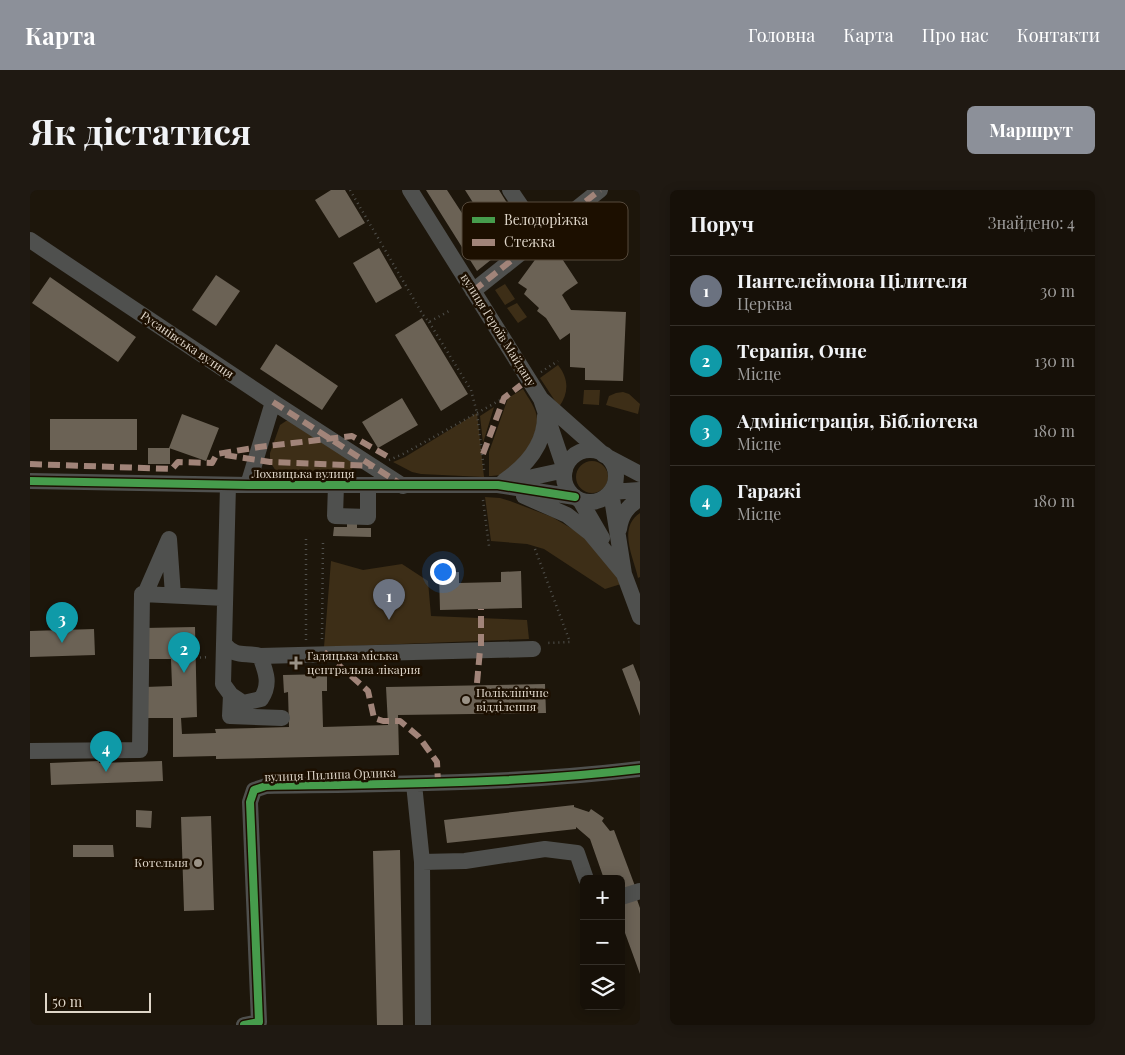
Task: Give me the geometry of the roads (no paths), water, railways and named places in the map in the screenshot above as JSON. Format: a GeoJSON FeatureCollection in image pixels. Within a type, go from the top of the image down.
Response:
{"type":"FeatureCollection","features":[{"type":"Feature","properties":{"kind":"street","name":"вулиця Героїв Майдану"},"geometry":{"type":"LineString","coordinates":[[410,190],[541,399],[604,454]]}},
{"type":"Feature","properties":{"kind":"street"},"geometry":{"type":"LineString","coordinates":[[510,190],[518,202]]}},
{"type":"Feature","properties":{"kind":"street"},"geometry":{"type":"LineString","coordinates":[[585,202],[600,190]]}},
{"type":"Feature","properties":{"kind":"street","name":"Русанівська вулиця"},"geometry":{"type":"LineString","coordinates":[[30,240],[403,486]]}},
{"type":"Feature","properties":{"kind":"street"},"geometry":{"type":"LineString","coordinates":[[473,292],[513,260]]}},
{"type":"Feature","properties":{"kind":"street"},"geometry":{"type":"LineString","coordinates":[[541,399],[565,470]]}},
{"type":"Feature","properties":{"kind":"street"},"geometry":{"type":"LineString","coordinates":[[491,481],[519,471],[536,450],[544,432],[546,417],[541,399]]}},
{"type":"Feature","properties":{"kind":"street"},"geometry":{"type":"LineString","coordinates":[[248,485],[273,402]]}},
{"type":"Feature","properties":{"kind":"street"},"geometry":{"type":"LineString","coordinates":[[640,474],[594,450],[579,453],[568,463],[564,477],[566,485],[577,499],[624,574],[640,617]]}},
{"type":"Feature","properties":{"kind":"street"},"geometry":{"type":"LineString","coordinates":[[577,499],[588,502],[597,501],[605,498],[611,492],[616,478],[616,470],[613,463],[604,454]]}},
{"type":"Feature","properties":{"kind":"street"},"geometry":{"type":"LineString","coordinates":[[491,481],[565,470]]}},
{"type":"Feature","properties":{"kind":"street","name":"Лохвицька вулиця"},"geometry":{"type":"LineString","coordinates":[[30,481],[403,486],[491,481],[577,499]]}},
{"type":"Feature","properties":{"kind":"street"},"geometry":{"type":"LineString","coordinates":[[491,481],[567,515],[590,532],[624,574]]}},
{"type":"Feature","properties":{"kind":"street"},"geometry":{"type":"LineString","coordinates":[[228,485],[223,684],[231,695],[243,703],[261,700],[267,691],[268,680],[260,656]]}},
{"type":"Feature","properties":{"kind":"street"},"geometry":{"type":"LineString","coordinates":[[336,486],[335,516],[368,517],[368,486]]}},
{"type":"Feature","properties":{"kind":"street"},"geometry":{"type":"LineString","coordinates":[[611,492],[640,490]]}},
{"type":"Feature","properties":{"kind":"street"},"geometry":{"type":"LineString","coordinates":[[611,492],[624,574]]}},
{"type":"Feature","properties":{"kind":"street"},"geometry":{"type":"LineString","coordinates":[[618,534],[623,514],[628,507],[640,499]]}},
{"type":"Feature","properties":{"kind":"street"},"geometry":{"type":"LineString","coordinates":[[30,751],[140,750],[142,594],[145,594],[169,538],[173,595]]}},
{"type":"Feature","properties":{"kind":"street"},"geometry":{"type":"LineString","coordinates":[[145,594],[225,598]]}},
{"type":"Feature","properties":{"kind":"street"},"geometry":{"type":"LineString","coordinates":[[224,644],[230,652],[260,656],[533,649]]}},
{"type":"Feature","properties":{"kind":"street"},"geometry":{"type":"LineString","coordinates":[[231,695],[230,716],[282,718]]}},
{"type":"Feature","properties":{"kind":"street","name":"вулиця Пилипа Орлика"},"geometry":{"type":"LineString","coordinates":[[254,1024],[250,802],[254,790],[266,786],[414,784],[588,776],[640,769]]}},
{"type":"Feature","properties":{"kind":"street"},"geometry":{"type":"LineString","coordinates":[[414,784],[422,862],[423,1025]]}},
{"type":"Feature","properties":{"kind":"street"},"geometry":{"type":"LineString","coordinates":[[422,862],[465,861],[545,849],[577,853],[585,875]]}},
{"type":"Feature","properties":{"kind":"street"},"geometry":{"type":"LineString","coordinates":[[625,896],[640,891]]}},
{"type":"Feature","properties":{"kind":"place","name":"Пантелеймона Цілителя"},"geometry":{"type":"Point","coordinates":[389,620]}},
{"type":"Feature","properties":{"kind":"place","name":"Адміністрація, Бібліотека"},"geometry":{"type":"Point","coordinates":[62,643]}},
{"type":"Feature","properties":{"kind":"place","name":"Гадяцька міська центральна лікарня"},"geometry":{"type":"Point","coordinates":[296,663]}},
{"type":"Feature","properties":{"kind":"place","name":"Терапія, Очне"},"geometry":{"type":"Point","coordinates":[184,673]}},
{"type":"Feature","properties":{"kind":"place","name":"Поліклінічне відділення"},"geometry":{"type":"Point","coordinates":[466,700]}},
{"type":"Feature","properties":{"kind":"place","name":"Гаражі"},"geometry":{"type":"Point","coordinates":[106,772]}},
{"type":"Feature","properties":{"kind":"place","name":"Котельня"},"geometry":{"type":"Point","coordinates":[198,863]}}]}
